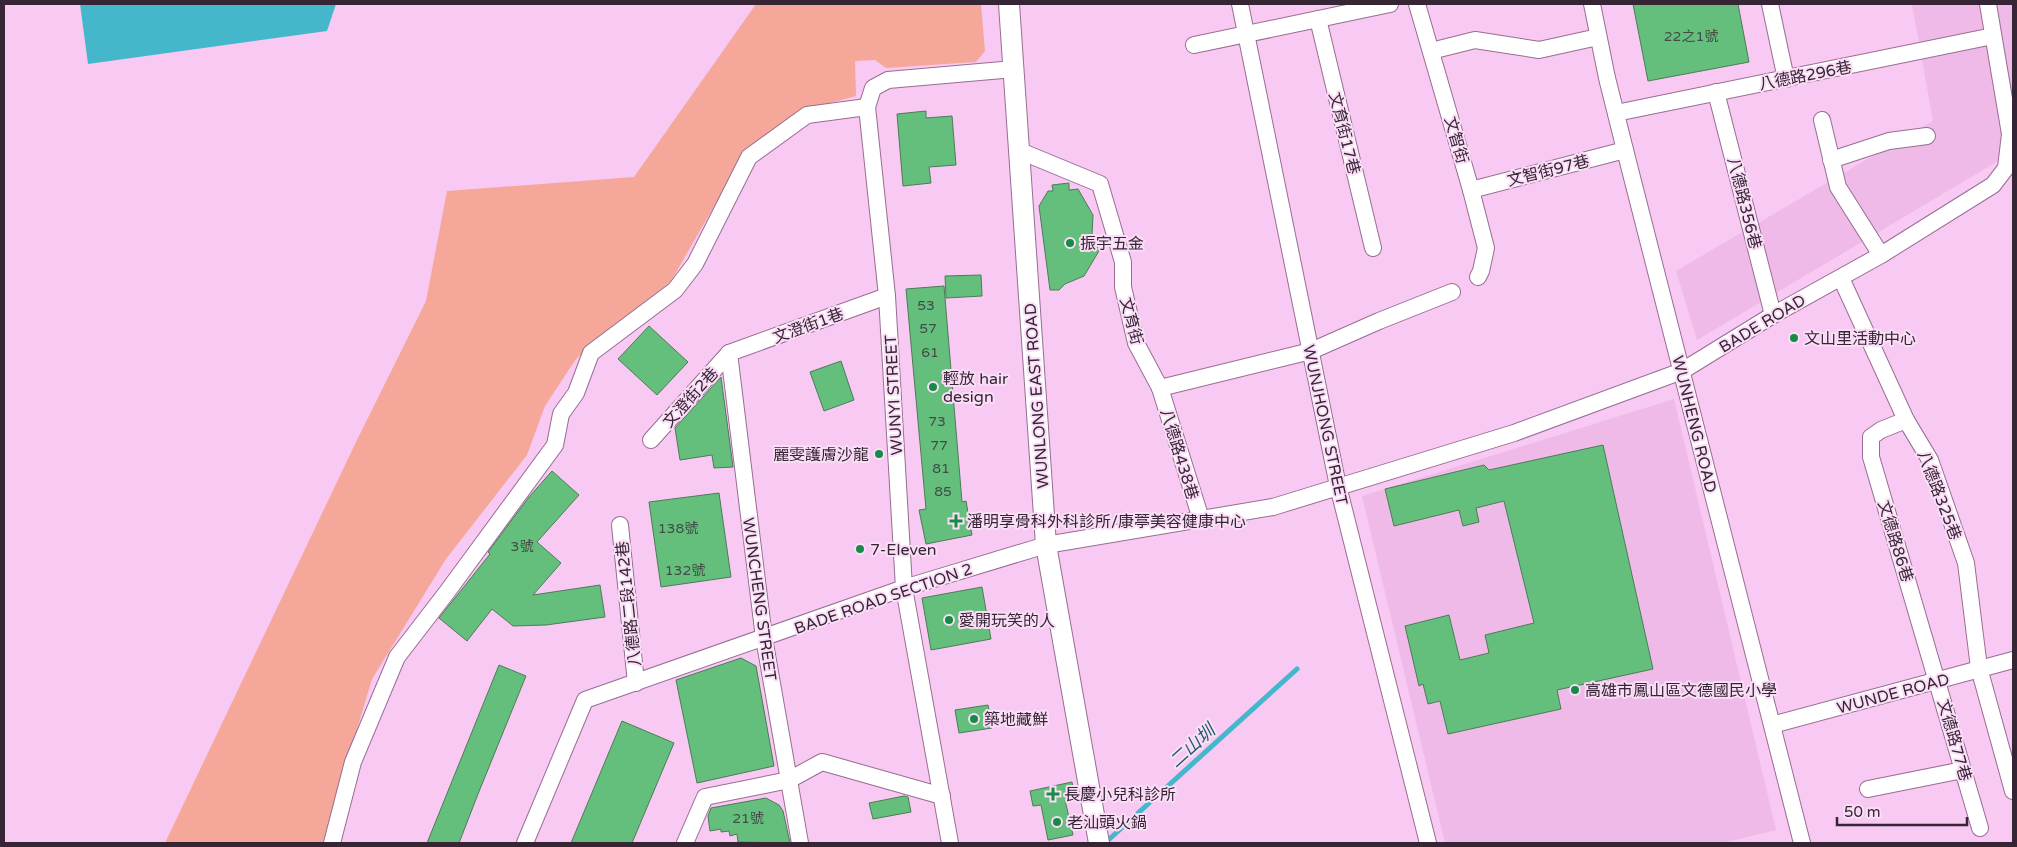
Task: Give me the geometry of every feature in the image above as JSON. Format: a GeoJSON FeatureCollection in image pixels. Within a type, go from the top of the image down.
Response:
{"type":"FeatureCollection","features":[{"type":"Feature","properties":{"kind":"street","name":"WUNLONG EAST ROAD"},"geometry":{"type":"LineString","coordinates":[[1009,4],[1046,545],[1099,842]]}},
{"type":"Feature","properties":{"kind":"street","name":"WUNJHONG STREET"},"geometry":{"type":"LineString","coordinates":[[1240,4],[1338,486],[1428,843]]}},
{"type":"Feature","properties":{"kind":"street"},"geometry":{"type":"LineString","coordinates":[[1194,45],[1390,4]]}},
{"type":"Feature","properties":{"kind":"street","name":"文智街"},"geometry":{"type":"LineString","coordinates":[[1417,4],[1486,248],[1478,277]]}},
{"type":"Feature","properties":{"kind":"street","name":"WUNHENG ROAD"},"geometry":{"type":"LineString","coordinates":[[1592,4],[1625,150],[1802,843]]}},
{"type":"Feature","properties":{"kind":"street"},"geometry":{"type":"LineString","coordinates":[[1770,4],[1786,79]]}},
{"type":"Feature","properties":{"kind":"street","name":"BADE ROAD"},"geometry":{"type":"LineString","coordinates":[[1338,486],[1514,433],[1682,372],[1773,315],[1881,254],[2010,173],[2010,134],[1988,4]]}},
{"type":"Feature","properties":{"kind":"street","name":"文育街17巷"},"geometry":{"type":"LineString","coordinates":[[1318,19],[1373,248]]}},
{"type":"Feature","properties":{"kind":"street","name":"八德路296巷"},"geometry":{"type":"LineString","coordinates":[[1616,113],[1993,36]]}},
{"type":"Feature","properties":{"kind":"street"},"geometry":{"type":"LineString","coordinates":[[1431,51],[1475,40],[1539,50],[1598,37]]}},
{"type":"Feature","properties":{"kind":"street"},"geometry":{"type":"LineString","coordinates":[[332,843],[353,762],[397,657],[555,445],[561,414],[576,393],[591,353],[675,290],[695,264],[749,157],[807,115],[867,107],[873,88],[888,80],[1014,69]]}},
{"type":"Feature","properties":{"kind":"street","name":"八德路356巷"},"geometry":{"type":"LineString","coordinates":[[1716,92],[1773,315]]}},
{"type":"Feature","properties":{"kind":"street","name":"WUNYI STREET"},"geometry":{"type":"LineString","coordinates":[[867,107],[887,296],[904,588],[950,843]]}},
{"type":"Feature","properties":{"kind":"street"},"geometry":{"type":"LineString","coordinates":[[1822,120],[1838,187],[1881,254]]}},
{"type":"Feature","properties":{"kind":"street"},"geometry":{"type":"LineString","coordinates":[[1831,160],[1889,141],[1927,136]]}},
{"type":"Feature","properties":{"kind":"street","name":"文智街97巷"},"geometry":{"type":"LineString","coordinates":[[1471,190],[1625,150]]}},
{"type":"Feature","properties":{"kind":"street","name":"文育街"},"geometry":{"type":"LineString","coordinates":[[1020,151],[1100,184],[1123,262],[1123,286],[1136,343],[1160,388]]}},
{"type":"Feature","properties":{"kind":"street","name":"八德路325巷"},"geometry":{"type":"LineString","coordinates":[[1841,278],[1906,420],[1930,460],[1966,563],[1979,668]]}},
{"type":"Feature","properties":{"kind":"street"},"geometry":{"type":"LineString","coordinates":[[1160,388],[1311,351],[1452,292]]}},
{"type":"Feature","properties":{"kind":"street","name":"文澄街1巷"},"geometry":{"type":"LineString","coordinates":[[729,353],[887,296]]}},
{"type":"Feature","properties":{"kind":"street","name":"文澄街2巷"},"geometry":{"type":"LineString","coordinates":[[652,440],[729,353]]}},
{"type":"Feature","properties":{"kind":"street","name":"WUNCHENG STREET"},"geometry":{"type":"LineString","coordinates":[[729,353],[764,638],[800,843]]}},
{"type":"Feature","properties":{"kind":"street","name":"八德路438巷"},"geometry":{"type":"LineString","coordinates":[[1160,388],[1200,519]]}},
{"type":"Feature","properties":{"kind":"street","name":"文德路86巷"},"geometry":{"type":"LineString","coordinates":[[1906,420],[1880,430],[1871,437],[1871,457],[1938,682]]}},
{"type":"Feature","properties":{"kind":"street","name":"BADE ROAD SECTION 2"},"geometry":{"type":"LineString","coordinates":[[525,843],[585,700],[904,588],[1046,545],[1273,507],[1338,486]]}},
{"type":"Feature","properties":{"kind":"street","name":"八德路二段142巷"},"geometry":{"type":"LineString","coordinates":[[620,526],[636,683]]}},
{"type":"Feature","properties":{"kind":"street","name":"WUNDE ROAD"},"geometry":{"type":"LineString","coordinates":[[1772,725],[1938,682],[1979,668],[2013,660]]}},
{"type":"Feature","properties":{"kind":"street"},"geometry":{"type":"LineString","coordinates":[[1979,668],[2013,791]]}},
{"type":"Feature","properties":{"kind":"street","name":"文德路77巷"},"geometry":{"type":"LineString","coordinates":[[1938,682],[1980,828]]}},
{"type":"Feature","properties":{"kind":"street"},"geometry":{"type":"LineString","coordinates":[[685,843],[705,797],[789,780],[822,762],[942,796]]}},
{"type":"Feature","properties":{"kind":"street"},"geometry":{"type":"LineString","coordinates":[[1868,789],[1963,770]]}},
{"type":"Feature","properties":{"kind":"shaded area"},"geometry":{"type":"Polygon","coordinates":[[[756,4],[981,4],[985,51],[976,62],[886,68],[875,60],[855,61],[856,96],[805,110],[747,149],[671,281],[576,359],[545,406],[527,455],[446,559],[372,679],[323,843],[165,843],[356,442],[426,301],[447,191],[634,177],[756,4]]]}},
{"type":"Feature","properties":{"kind":"shaded area"},"geometry":{"type":"Polygon","coordinates":[[[1912,4],[2013,4],[2013,165],[1998,161],[1697,340],[1676,271],[1933,121],[1912,4]]]}},
{"type":"Feature","properties":{"kind":"shaded area","name":"高雄市鳳山區文德國民小學"},"geometry":{"type":"Polygon","coordinates":[[[1674,399],[1776,830],[1723,843],[1445,843],[1362,496],[1674,399]]]}},
{"type":"Feature","properties":{"kind":"water"},"geometry":{"type":"Polygon","coordinates":[[[80,4],[336,4],[327,31],[88,64],[80,4]]]}},
{"type":"Feature","properties":{"kind":"building"},"geometry":{"type":"Polygon","coordinates":[[[1633,4],[1738,4],[1749,62],[1648,81],[1633,4]]]}},
{"type":"Feature","properties":{"kind":"building"},"geometry":{"type":"Polygon","coordinates":[[[926,111],[926,118],[952,116],[956,165],[929,167],[931,183],[903,186],[897,114],[926,111]]]}},
{"type":"Feature","properties":{"kind":"building","name":"振宇五金"},"geometry":{"type":"Polygon","coordinates":[[[1069,183],[1069,190],[1078,189],[1093,215],[1092,235],[1099,251],[1084,276],[1065,284],[1059,290],[1050,290],[1039,206],[1048,191],[1053,191],[1052,185],[1069,183]]]}},
{"type":"Feature","properties":{"kind":"building"},"geometry":{"type":"Polygon","coordinates":[[[981,275],[982,296],[946,298],[945,276],[981,275]]]}},
{"type":"Feature","properties":{"kind":"building"},"geometry":{"type":"Polygon","coordinates":[[[944,286],[962,502],[966,501],[972,535],[926,544],[919,510],[926,509],[906,289],[944,286]]]}},
{"type":"Feature","properties":{"kind":"building"},"geometry":{"type":"Polygon","coordinates":[[[649,326],[688,362],[657,395],[618,359],[649,326]]]}},
{"type":"Feature","properties":{"kind":"building"},"geometry":{"type":"Polygon","coordinates":[[[841,361],[854,400],[824,411],[810,372],[841,361]]]}},
{"type":"Feature","properties":{"kind":"building"},"geometry":{"type":"Polygon","coordinates":[[[721,377],[733,467],[714,468],[712,455],[680,460],[675,428],[721,377]]]}},
{"type":"Feature","properties":{"kind":"building"},"geometry":{"type":"Polygon","coordinates":[[[1603,445],[1653,669],[1557,690],[1561,709],[1448,734],[1440,701],[1428,704],[1423,684],[1419,686],[1405,626],[1449,615],[1460,660],[1489,653],[1485,635],[1534,623],[1504,501],[1476,508],[1479,522],[1463,526],[1459,510],[1394,526],[1385,489],[1484,465],[1489,470],[1603,445]]]}},
{"type":"Feature","properties":{"kind":"building"},"geometry":{"type":"Polygon","coordinates":[[[552,471],[579,495],[537,542],[561,563],[533,595],[600,585],[605,617],[546,625],[513,626],[492,609],[467,641],[439,618],[490,554],[488,552],[529,497],[552,471]]]}},
{"type":"Feature","properties":{"kind":"building"},"geometry":{"type":"Polygon","coordinates":[[[719,493],[731,577],[661,587],[649,502],[719,493]]]}},
{"type":"Feature","properties":{"kind":"building"},"geometry":{"type":"Polygon","coordinates":[[[982,587],[991,639],[931,650],[922,598],[982,587]]]}},
{"type":"Feature","properties":{"kind":"building"},"geometry":{"type":"Polygon","coordinates":[[[741,658],[756,666],[774,766],[697,783],[676,680],[741,658]]]}},
{"type":"Feature","properties":{"kind":"building"},"geometry":{"type":"Polygon","coordinates":[[[499,665],[526,676],[459,843],[427,843],[499,665]]]}},
{"type":"Feature","properties":{"kind":"building","name":"築地藏鮮"},"geometry":{"type":"Polygon","coordinates":[[[988,705],[992,728],[959,733],[955,710],[988,705]]]}},
{"type":"Feature","properties":{"kind":"building"},"geometry":{"type":"Polygon","coordinates":[[[622,721],[674,743],[632,843],[571,843],[622,721]]]}},
{"type":"Feature","properties":{"kind":"building"},"geometry":{"type":"Polygon","coordinates":[[[1072,782],[1075,798],[1065,800],[1073,835],[1048,840],[1041,805],[1033,806],[1030,791],[1072,782]]]}},
{"type":"Feature","properties":{"kind":"building"},"geometry":{"type":"Polygon","coordinates":[[[904,796],[908,797],[911,812],[873,819],[869,803],[904,796]]]}},
{"type":"Feature","properties":{"kind":"building"},"geometry":{"type":"Polygon","coordinates":[[[766,798],[779,805],[783,811],[790,843],[738,842],[737,834],[730,836],[729,831],[721,832],[721,829],[710,831],[708,816],[711,808],[766,798]]]}},
{"type":"Feature","properties":{"kind":"waterway","name":"二山圳"},"geometry":{"type":"LineString","coordinates":[[1105,843],[1297,669]]}},
{"type":"Feature","properties":{"kind":"place","name":"振宇五金"},"geometry":{"type":"Point","coordinates":[1070,243]}},
{"type":"Feature","properties":{"kind":"place","name":"文山里活動中心"},"geometry":{"type":"Point","coordinates":[1794,338]}},
{"type":"Feature","properties":{"kind":"place","name":"輕放 hair design"},"geometry":{"type":"Point","coordinates":[933,387]}},
{"type":"Feature","properties":{"kind":"place","name":"麗雯護膚沙龍"},"geometry":{"type":"Point","coordinates":[879,454]}},
{"type":"Feature","properties":{"kind":"place","name":"潘明享骨科外科診所/康葶美容健康中心"},"geometry":{"type":"Point","coordinates":[956,521]}},
{"type":"Feature","properties":{"kind":"place","name":"7-Eleven"},"geometry":{"type":"Point","coordinates":[860,549]}},
{"type":"Feature","properties":{"kind":"place","name":"愛開玩笑的人"},"geometry":{"type":"Point","coordinates":[949,620]}},
{"type":"Feature","properties":{"kind":"place","name":"高雄市鳳山區文德國民小學"},"geometry":{"type":"Point","coordinates":[1575,690]}},
{"type":"Feature","properties":{"kind":"place","name":"築地藏鮮"},"geometry":{"type":"Point","coordinates":[974,719]}},
{"type":"Feature","properties":{"kind":"place","name":"長慶小兒科診所"},"geometry":{"type":"Point","coordinates":[1053,794]}},
{"type":"Feature","properties":{"kind":"place","name":"老汕頭火鍋"},"geometry":{"type":"Point","coordinates":[1057,822]}}]}
